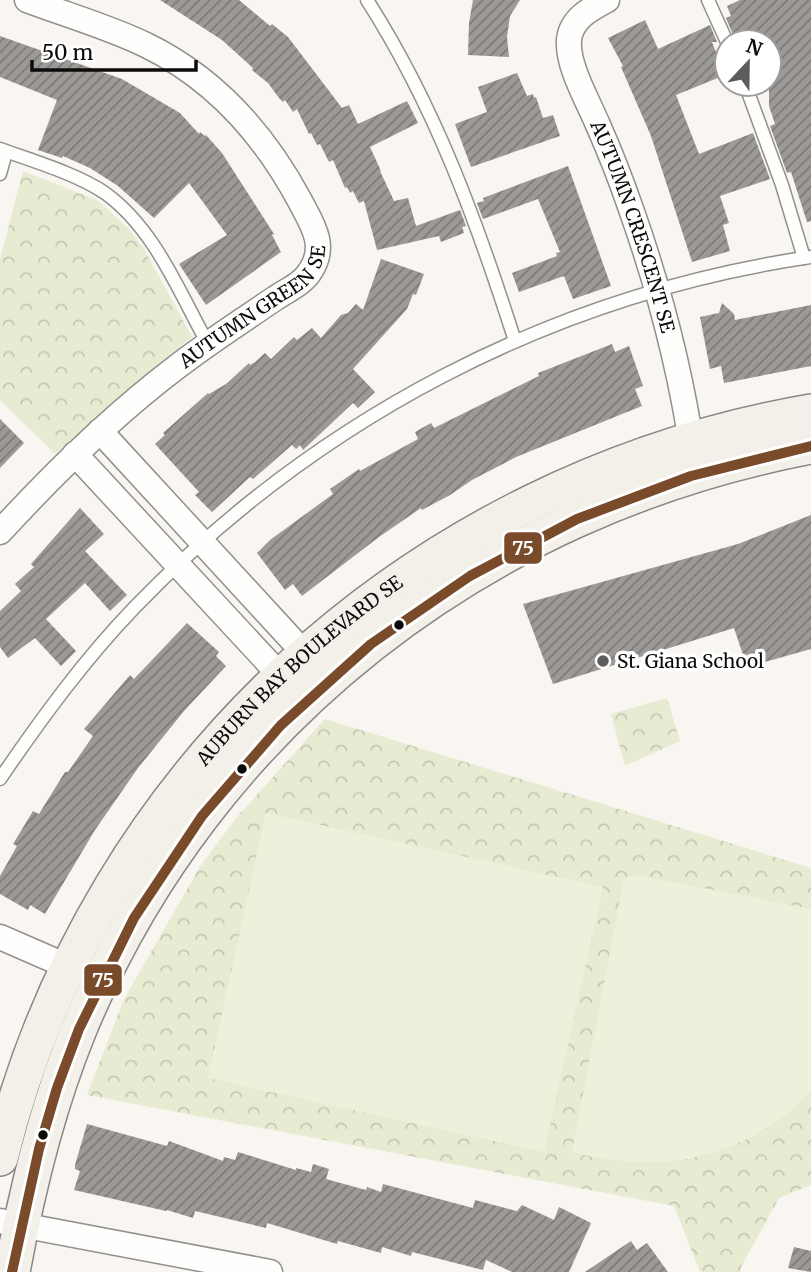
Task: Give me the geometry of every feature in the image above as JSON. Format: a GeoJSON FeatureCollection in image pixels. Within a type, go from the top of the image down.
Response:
{"type":"FeatureCollection","features":[{"type":"Feature","properties":{"kind":"street","name":"AUTUMN GREEN SE"},"geometry":{"type":"LineString","coordinates":[[0,532],[75,454],[138,397],[208,344],[298,285],[316,262],[318,250],[315,228],[267,144],[247,121],[193,73],[146,45],[27,0]]}},
{"type":"Feature","properties":{"kind":"street","name":"AUTUMN CRESCENT SE"},"geometry":{"type":"LineString","coordinates":[[607,0],[580,17],[569,39],[570,60],[612,156],[657,290],[677,368],[696,473]]}},
{"type":"Feature","properties":{"kind":"street","name":"AUBURN BAY BOULEVARD SE"},"geometry":{"type":"LineString","coordinates":[[12,1272],[10,1223],[37,1153],[54,1095],[79,1028],[101,982],[144,902],[184,842],[305,678],[342,622],[395,582],[461,540],[529,502],[582,478],[691,438],[811,412]]}},
{"type":"Feature","properties":{"kind":"street"},"geometry":{"type":"LineString","coordinates":[[100,431],[201,542],[305,678]]}},
{"type":"Feature","properties":{"kind":"street","name":"AUBURN BAY BOULEVARD SE"},"geometry":{"type":"LineString","coordinates":[[0,1158],[25,1071],[69,966],[132,855],[160,814],[227,732],[305,678],[387,631],[437,595],[491,562],[585,514],[696,473],[811,446]]}},
{"type":"Feature","properties":{"kind":"street"},"geometry":{"type":"LineString","coordinates":[[75,454],[177,564],[305,678]]}},
{"type":"Feature","properties":{"kind":"street"},"geometry":{"type":"LineString","coordinates":[[0,937],[101,982]]}},
{"type":"Feature","properties":{"kind":"street"},"geometry":{"type":"LineString","coordinates":[[10,1223],[270,1272]]}},
{"type":"Feature","properties":{"kind":"lane"},"geometry":{"type":"LineString","coordinates":[[367,0],[439,130],[472,213],[515,341]]}},
{"type":"Feature","properties":{"kind":"lane"},"geometry":{"type":"LineString","coordinates":[[708,0],[721,28]]}},
{"type":"Feature","properties":{"kind":"lane"},"geometry":{"type":"LineString","coordinates":[[0,779],[44,715],[92,654],[177,564],[245,503],[329,443],[397,400],[473,360],[581,314],[712,275],[807,257],[750,98]]}},
{"type":"Feature","properties":{"kind":"lane"},"geometry":{"type":"LineString","coordinates":[[0,174],[3,150],[82,181],[104,193],[127,212],[147,236],[208,344]]}},
{"type":"Feature","properties":{"kind":"green space"},"geometry":{"type":"Polygon","coordinates":[[[23,171],[97,200],[128,228],[144,249],[192,337],[55,454],[0,400],[0,259],[23,171]]]}},
{"type":"Feature","properties":{"kind":"green space"},"geometry":{"type":"Polygon","coordinates":[[[667,698],[680,741],[625,766],[611,714],[667,698]]]}},
{"type":"Feature","properties":{"kind":"green space"},"geometry":{"type":"Polygon","coordinates":[[[325,719],[811,868],[811,1185],[779,1198],[741,1267],[741,1272],[700,1272],[674,1206],[87,1095],[124,999],[201,865],[237,817],[325,719]]]}},
{"type":"Feature","properties":{"kind":"green space"},"geometry":{"type":"Polygon","coordinates":[[[266,813],[603,887],[544,1152],[208,1078],[266,813]]]}},
{"type":"Feature","properties":{"kind":"green space"},"geometry":{"type":"Polygon","coordinates":[[[636,875],[811,909],[811,1092],[785,1115],[758,1133],[730,1147],[700,1156],[638,1162],[572,1152],[624,878],[636,875]]]}},
{"type":"Feature","properties":{"kind":"building"},"geometry":{"type":"Polygon","coordinates":[[[160,0],[239,0],[288,37],[342,108],[349,105],[358,124],[407,101],[418,123],[370,147],[380,171],[394,201],[408,198],[416,226],[460,210],[466,226],[462,227],[464,233],[441,242],[439,236],[377,250],[364,201],[359,203],[353,191],[350,193],[347,187],[345,188],[333,160],[329,162],[320,144],[317,145],[311,133],[309,134],[297,109],[293,112],[285,100],[283,102],[268,83],[222,40],[160,0]]]}},
{"type":"Feature","properties":{"kind":"building"},"geometry":{"type":"Polygon","coordinates":[[[473,0],[520,0],[510,16],[507,37],[509,57],[468,55],[473,0]]]}},
{"type":"Feature","properties":{"kind":"building"},"geometry":{"type":"Polygon","coordinates":[[[740,0],[811,0],[811,221],[807,222],[791,172],[787,173],[770,126],[775,124],[769,98],[783,98],[783,28],[730,28],[726,18],[731,16],[727,6],[740,0]]]}},
{"type":"Feature","properties":{"kind":"building"},"geometry":{"type":"Polygon","coordinates":[[[645,20],[658,49],[710,25],[713,32],[713,80],[676,95],[699,154],[753,133],[770,179],[720,196],[729,223],[723,225],[730,251],[692,262],[651,136],[621,67],[623,66],[608,38],[645,20]]]}},
{"type":"Feature","properties":{"kind":"building"},"geometry":{"type":"Polygon","coordinates":[[[0,36],[122,79],[180,113],[199,134],[200,132],[206,135],[222,153],[274,234],[272,235],[281,252],[206,305],[179,264],[227,235],[189,183],[154,218],[118,186],[90,168],[63,156],[62,158],[38,150],[57,100],[0,77],[0,36]]]}},
{"type":"Feature","properties":{"kind":"building"},"geometry":{"type":"Polygon","coordinates":[[[517,73],[527,96],[533,94],[534,98],[536,97],[543,118],[553,115],[560,136],[471,167],[455,124],[487,112],[478,87],[517,73]]]}},
{"type":"Feature","properties":{"kind":"building"},"geometry":{"type":"Polygon","coordinates":[[[568,166],[611,286],[573,299],[564,276],[519,292],[512,273],[557,256],[556,253],[560,252],[538,199],[483,219],[477,203],[484,201],[483,198],[568,166]]]}},
{"type":"Feature","properties":{"kind":"building"},"geometry":{"type":"Polygon","coordinates":[[[381,259],[424,274],[407,309],[353,369],[375,392],[358,408],[353,403],[303,450],[300,445],[296,449],[292,445],[253,479],[250,477],[212,512],[195,495],[199,492],[155,444],[165,435],[163,433],[208,393],[226,384],[249,363],[250,365],[255,362],[265,353],[271,359],[294,337],[297,340],[312,328],[321,338],[341,315],[348,313],[356,304],[363,310],[381,259]]]}},
{"type":"Feature","properties":{"kind":"building"},"geometry":{"type":"Polygon","coordinates":[[[722,303],[734,314],[735,320],[811,305],[811,366],[724,383],[721,366],[710,369],[700,317],[719,313],[722,303]]]}},
{"type":"Feature","properties":{"kind":"building"},"geometry":{"type":"Polygon","coordinates":[[[612,344],[615,352],[629,346],[643,386],[635,389],[642,406],[516,457],[450,495],[422,510],[421,508],[302,596],[293,584],[285,590],[257,553],[270,540],[333,494],[330,489],[359,469],[360,471],[418,439],[415,432],[431,423],[434,428],[539,376],[538,373],[612,344]]]}},
{"type":"Feature","properties":{"kind":"building"},"geometry":{"type":"Polygon","coordinates":[[[0,419],[24,443],[0,468],[0,419]]]}},
{"type":"Feature","properties":{"kind":"building"},"geometry":{"type":"Polygon","coordinates":[[[80,508],[104,534],[85,551],[127,595],[110,611],[85,583],[46,619],[76,651],[61,666],[35,638],[8,658],[0,647],[0,611],[21,591],[15,584],[34,567],[31,564],[80,508]]]}},
{"type":"Feature","properties":{"kind":"building"},"geometry":{"type":"Polygon","coordinates":[[[811,515],[811,649],[747,667],[734,628],[553,684],[523,604],[738,544],[811,515]]]}},
{"type":"Feature","properties":{"kind":"building"},"geometry":{"type":"Polygon","coordinates":[[[187,623],[219,652],[216,656],[226,666],[184,711],[138,768],[95,830],[45,914],[30,905],[28,910],[0,894],[0,876],[17,846],[13,844],[33,811],[39,814],[65,772],[68,772],[93,736],[84,729],[130,675],[134,679],[187,623]]]}},
{"type":"Feature","properties":{"kind":"building"},"geometry":{"type":"Polygon","coordinates":[[[87,1124],[167,1146],[169,1141],[223,1161],[224,1157],[235,1160],[238,1152],[296,1170],[311,1172],[313,1164],[329,1169],[326,1179],[366,1190],[367,1187],[381,1192],[383,1184],[473,1208],[475,1200],[517,1211],[522,1205],[554,1220],[559,1207],[591,1223],[569,1272],[512,1272],[486,1260],[483,1270],[412,1252],[411,1256],[382,1247],[381,1253],[338,1241],[337,1244],[267,1223],[266,1228],[195,1211],[193,1218],[74,1190],[80,1171],[75,1169],[75,1165],[87,1124]]]}},
{"type":"Feature","properties":{"kind":"building"},"geometry":{"type":"Polygon","coordinates":[[[631,1241],[637,1250],[647,1243],[668,1272],[585,1272],[631,1241]]]}},
{"type":"Feature","properties":{"kind":"building"},"geometry":{"type":"Polygon","coordinates":[[[794,1247],[811,1251],[811,1272],[788,1268],[794,1247]]]}},
{"type":"Feature","properties":{"kind":"transit line","name":"75"},"geometry":{"type":"LineString","coordinates":[[12,1272],[39,1149],[57,1088],[79,1029],[134,918],[202,816],[281,725],[371,644],[470,576],[577,519],[691,476],[811,446]]}},
{"type":"Feature","properties":{"kind":"place","name":"St. Giana School"},"geometry":{"type":"Point","coordinates":[603,661]}}]}
